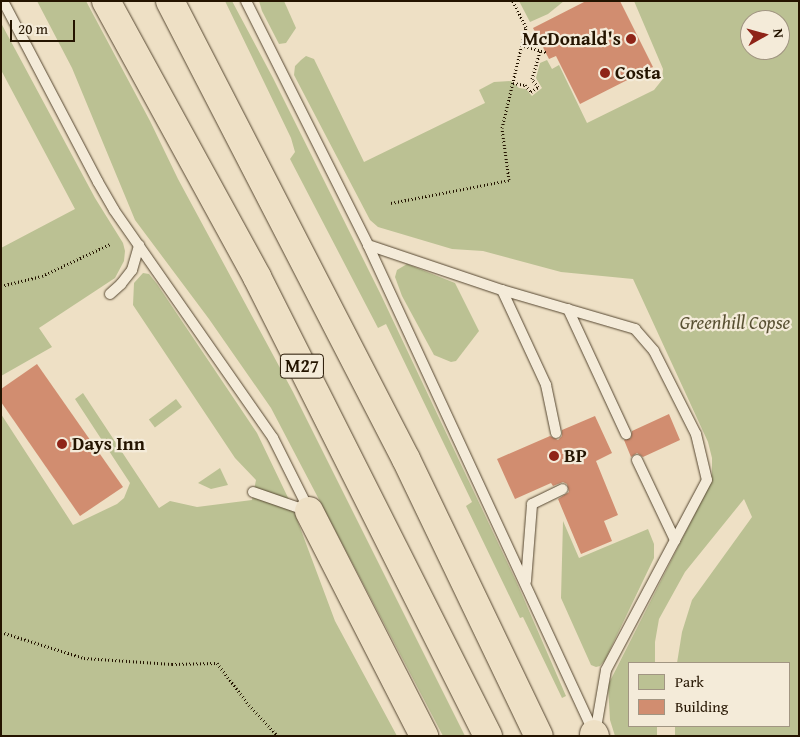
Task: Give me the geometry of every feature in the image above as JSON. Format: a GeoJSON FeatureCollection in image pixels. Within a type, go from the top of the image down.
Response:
{"type":"FeatureCollection","features":[{"type":"Feature","properties":{"kind":"highway","name":"M27"},"geometry":{"type":"LineString","coordinates":[[106,1],[257,277],[488,736]]}},
{"type":"Feature","properties":{"kind":"highway","name":"M27"},"geometry":{"type":"LineString","coordinates":[[170,1],[406,459],[539,736]]}},
{"type":"Feature","properties":{"kind":"highway"},"geometry":{"type":"LineString","coordinates":[[309,511],[424,736]]}},
{"type":"Feature","properties":{"kind":"lane"},"geometry":{"type":"LineString","coordinates":[[3,1],[98,182],[139,245],[272,438],[309,511]]}},
{"type":"Feature","properties":{"kind":"lane"},"geometry":{"type":"LineString","coordinates":[[246,1],[368,245],[595,735]]}},
{"type":"Feature","properties":{"kind":"lane"},"geometry":{"type":"LineString","coordinates":[[110,294],[132,270],[139,245]]}},
{"type":"Feature","properties":{"kind":"lane"},"geometry":{"type":"LineString","coordinates":[[368,245],[502,290],[635,329],[654,351],[696,434],[706,480],[606,670],[595,735]]}},
{"type":"Feature","properties":{"kind":"lane"},"geometry":{"type":"LineString","coordinates":[[502,290],[546,385],[556,433]]}},
{"type":"Feature","properties":{"kind":"lane"},"geometry":{"type":"LineString","coordinates":[[568,309],[626,434]]}},
{"type":"Feature","properties":{"kind":"lane"},"geometry":{"type":"LineString","coordinates":[[636,460],[675,540]]}},
{"type":"Feature","properties":{"kind":"lane"},"geometry":{"type":"LineString","coordinates":[[526,583],[532,504],[563,489]]}},
{"type":"Feature","properties":{"kind":"lane"},"geometry":{"type":"LineString","coordinates":[[253,492],[309,511]]}},
{"type":"Feature","properties":{"kind":"path"},"geometry":{"type":"LineString","coordinates":[[391,203],[509,180],[502,128],[526,27],[513,1]]}},
{"type":"Feature","properties":{"kind":"path"},"geometry":{"type":"LineString","coordinates":[[521,45],[546,52]]}},
{"type":"Feature","properties":{"kind":"path"},"geometry":{"type":"LineString","coordinates":[[513,82],[525,85],[531,92],[538,87],[532,79],[540,51]]}},
{"type":"Feature","properties":{"kind":"path"},"geometry":{"type":"LineString","coordinates":[[1,286],[42,276],[110,244]]}},
{"type":"Feature","properties":{"kind":"path"},"geometry":{"type":"LineString","coordinates":[[1,632],[84,658],[172,664],[217,663],[249,705],[278,736]]}},
{"type":"Feature","properties":{"kind":"green space"},"geometry":{"type":"Polygon","coordinates":[[[37,1],[86,1],[150,121],[178,179],[293,392],[465,736],[443,736],[271,408],[209,319],[135,220],[72,68],[37,1]]]}},
{"type":"Feature","properties":{"kind":"green space"},"geometry":{"type":"Polygon","coordinates":[[[225,1],[232,1],[273,78],[381,295],[517,583],[566,696],[562,698],[523,617],[520,618],[466,506],[472,502],[386,324],[378,328],[290,159],[295,152],[291,138],[225,1]]]}},
{"type":"Feature","properties":{"kind":"green space"},"geometry":{"type":"Polygon","coordinates":[[[259,1],[284,1],[296,28],[286,43],[279,44],[259,1]]]}},
{"type":"Feature","properties":{"kind":"green space"},"geometry":{"type":"Polygon","coordinates":[[[519,1],[564,1],[548,14],[530,22],[519,1]]]}},
{"type":"Feature","properties":{"kind":"green space","name":"Greenhill Copse"},"geometry":{"type":"Polygon","coordinates":[[[634,1],[799,1],[799,736],[675,736],[675,727],[790,727],[790,662],[677,662],[682,632],[692,600],[752,517],[744,499],[685,572],[659,619],[655,642],[655,662],[628,662],[628,727],[657,727],[657,736],[615,736],[610,720],[608,685],[708,488],[712,473],[712,458],[708,442],[633,279],[561,272],[483,251],[452,249],[378,227],[370,220],[294,75],[295,66],[306,56],[314,59],[364,162],[485,103],[479,90],[494,82],[511,81],[519,88],[526,89],[532,96],[542,88],[536,78],[540,63],[547,60],[552,69],[559,65],[587,123],[654,90],[662,80],[663,69],[634,1]]]}},
{"type":"Feature","properties":{"kind":"green space"},"geometry":{"type":"Polygon","coordinates":[[[1,23],[95,198],[123,243],[125,251],[124,261],[115,278],[39,328],[52,347],[1,376],[1,248],[75,209],[1,70],[1,23]]]}},
{"type":"Feature","properties":{"kind":"green space"},"geometry":{"type":"Polygon","coordinates":[[[407,264],[455,283],[479,331],[456,361],[451,362],[434,355],[402,296],[395,277],[397,270],[407,264]]]}},
{"type":"Feature","properties":{"kind":"green space"},"geometry":{"type":"Polygon","coordinates":[[[143,273],[149,274],[157,284],[257,433],[292,506],[335,621],[397,736],[1,736],[1,414],[73,525],[117,504],[124,498],[130,483],[75,399],[83,393],[159,508],[170,501],[197,507],[252,500],[256,480],[235,458],[133,305],[134,283],[143,273]]]}},
{"type":"Feature","properties":{"kind":"green space"},"geometry":{"type":"Polygon","coordinates":[[[176,399],[182,407],[155,427],[149,419],[176,399]]]}},
{"type":"Feature","properties":{"kind":"green space"},"geometry":{"type":"Polygon","coordinates":[[[220,468],[228,485],[211,489],[198,483],[220,468]]]}},
{"type":"Feature","properties":{"kind":"green space"},"geometry":{"type":"Polygon","coordinates":[[[563,521],[579,558],[648,529],[654,544],[654,558],[605,660],[600,666],[596,667],[591,665],[561,598],[563,521]]]}},
{"type":"Feature","properties":{"kind":"building"},"geometry":{"type":"Polygon","coordinates":[[[586,1],[620,1],[653,67],[580,104],[556,56],[549,59],[533,28],[586,1]]]}},
{"type":"Feature","properties":{"kind":"building","name":"Days Inn"},"geometry":{"type":"Polygon","coordinates":[[[37,364],[123,487],[80,516],[1,402],[1,389],[37,364]]]}},
{"type":"Feature","properties":{"kind":"building"},"geometry":{"type":"Polygon","coordinates":[[[669,414],[680,440],[643,457],[637,453],[631,457],[624,440],[631,438],[632,431],[669,414]]]}},
{"type":"Feature","properties":{"kind":"building","name":"BP"},"geometry":{"type":"Polygon","coordinates":[[[595,416],[612,453],[596,461],[618,515],[604,521],[612,541],[581,554],[558,499],[569,492],[567,484],[563,482],[553,486],[551,483],[515,499],[497,459],[550,436],[558,440],[562,436],[562,430],[595,416]]]}},
{"type":"Feature","properties":{"kind":"place","name":"McDonald's"},"geometry":{"type":"Point","coordinates":[631,39]}},
{"type":"Feature","properties":{"kind":"place","name":"Costa"},"geometry":{"type":"Point","coordinates":[605,73]}},
{"type":"Feature","properties":{"kind":"place","name":"Days Inn"},"geometry":{"type":"Point","coordinates":[62,444]}},
{"type":"Feature","properties":{"kind":"place","name":"BP"},"geometry":{"type":"Point","coordinates":[554,456]}}]}
